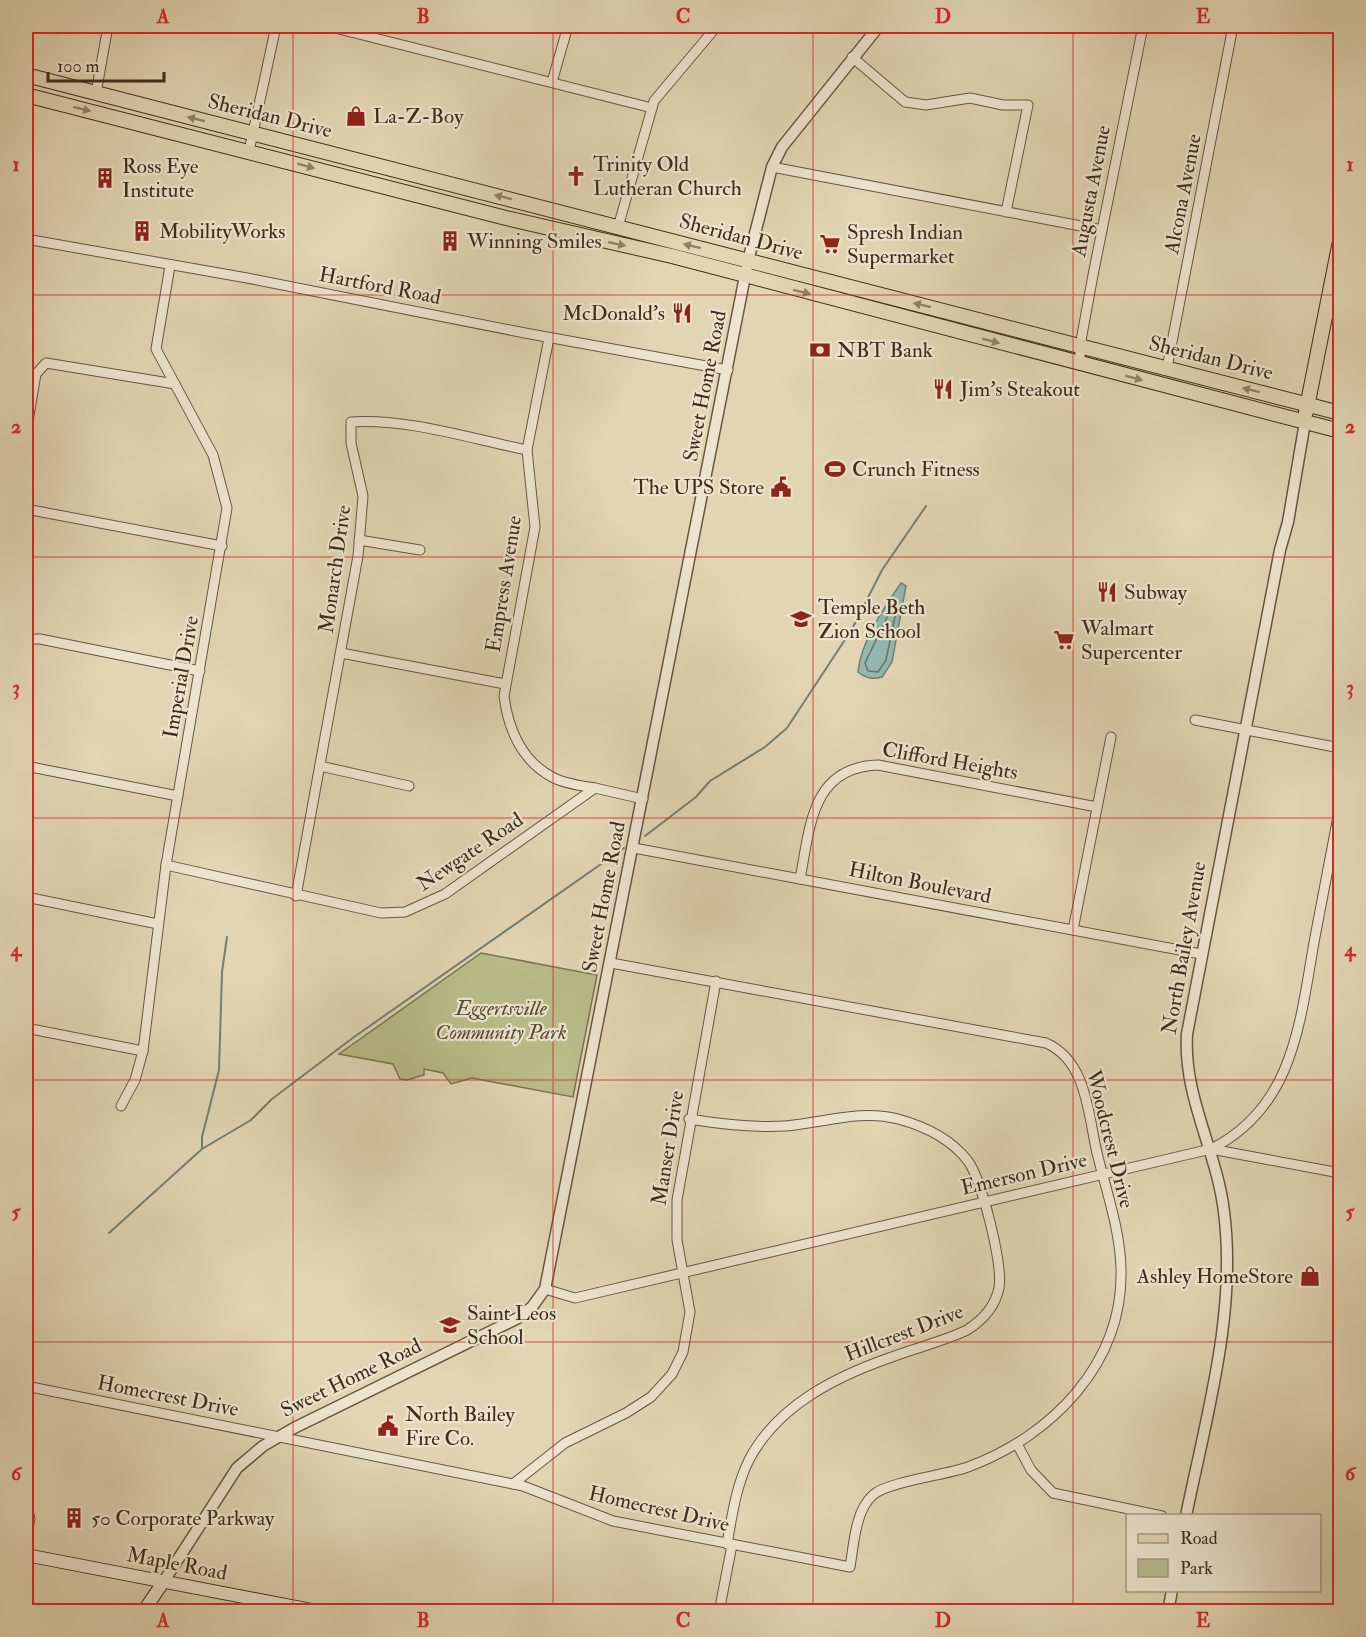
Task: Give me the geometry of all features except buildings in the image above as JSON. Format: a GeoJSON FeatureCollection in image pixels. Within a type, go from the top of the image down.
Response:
{"type":"FeatureCollection","features":[{"type":"Feature","properties":{"kind":"main road","name":"Sheridan Drive"},"geometry":{"type":"LineString","coordinates":[[26,75],[1341,413]]}},
{"type":"Feature","properties":{"kind":"main road","name":"Sheridan Drive"},"geometry":{"type":"LineString","coordinates":[[26,94],[506,218],[650,251],[1341,431]]}},
{"type":"Feature","properties":{"kind":"main road"},"geometry":{"type":"LineString","coordinates":[[1341,125],[1341,150]]}},
{"type":"Feature","properties":{"kind":"main road"},"geometry":{"type":"LineString","coordinates":[[1305,422],[1341,241]]}},
{"type":"Feature","properties":{"kind":"main road","name":"Maple Road"},"geometry":{"type":"LineString","coordinates":[[26,1555],[322,1611]]}},
{"type":"Feature","properties":{"kind":"main road","name":"Sweet Home Road"},"geometry":{"type":"LineString","coordinates":[[143,1611],[164,1581]]}},
{"type":"Feature","properties":{"kind":"street"},"geometry":{"type":"LineString","coordinates":[[96,93],[108,26]]}},
{"type":"Feature","properties":{"kind":"street"},"geometry":{"type":"LineString","coordinates":[[249,151],[276,26]]}},
{"type":"Feature","properties":{"kind":"street"},"geometry":{"type":"LineString","coordinates":[[327,26],[652,108]]}},
{"type":"Feature","properties":{"kind":"street"},"geometry":{"type":"LineString","coordinates":[[552,82],[568,26]]}},
{"type":"Feature","properties":{"kind":"street"},"geometry":{"type":"LineString","coordinates":[[618,227],[654,101],[717,26]]}},
{"type":"Feature","properties":{"kind":"street","name":"Sweet Home Road"},"geometry":{"type":"LineString","coordinates":[[164,1581],[233,1473],[252,1454],[278,1436],[518,1318],[532,1307],[545,1289],[634,848],[748,261],[772,167],[782,147],[879,26]]}},
{"type":"Feature","properties":{"kind":"street","name":"Augusta Avenue"},"geometry":{"type":"LineString","coordinates":[[1080,364],[1080,346],[1143,26]]}},
{"type":"Feature","properties":{"kind":"street","name":"Alcona Avenue"},"geometry":{"type":"LineString","coordinates":[[1167,368],[1233,26]]}},
{"type":"Feature","properties":{"kind":"street"},"geometry":{"type":"LineString","coordinates":[[852,57],[904,102],[926,105],[970,98],[1011,106],[1028,105],[1006,212]]}},
{"type":"Feature","properties":{"kind":"street"},"geometry":{"type":"LineString","coordinates":[[772,167],[1102,230]]}},
{"type":"Feature","properties":{"kind":"street","name":"Hartford Road"},"geometry":{"type":"LineString","coordinates":[[26,239],[728,370]]}},
{"type":"Feature","properties":{"kind":"street","name":"Imperial Drive"},"geometry":{"type":"LineString","coordinates":[[121,1106],[135,1080],[143,1051],[166,865],[227,508],[213,455],[156,349],[170,266]]}},
{"type":"Feature","properties":{"kind":"street","name":"Empress Avenue"},"geometry":{"type":"LineString","coordinates":[[549,338],[527,450],[535,527],[505,684],[507,716],[516,742],[537,765],[554,778],[595,788]]}},
{"type":"Feature","properties":{"kind":"street"},"geometry":{"type":"LineString","coordinates":[[26,433],[36,374],[46,363],[175,384]]}},
{"type":"Feature","properties":{"kind":"street","name":"Monarch Drive"},"geometry":{"type":"LineString","coordinates":[[296,896],[341,653],[359,540],[363,496],[351,443],[351,422],[373,420],[394,423],[527,450]]}},
{"type":"Feature","properties":{"kind":"street","name":"North Bailey Avenue"},"geometry":{"type":"LineString","coordinates":[[1186,1514],[1222,1333],[1225,1298],[1225,1220],[1211,1149],[1190,1086],[1186,1061],[1187,1034],[1245,730],[1288,522],[1305,422]]}},
{"type":"Feature","properties":{"kind":"street"},"geometry":{"type":"LineString","coordinates":[[26,509],[222,546]]}},
{"type":"Feature","properties":{"kind":"street"},"geometry":{"type":"LineString","coordinates":[[359,540],[420,550]]}},
{"type":"Feature","properties":{"kind":"street"},"geometry":{"type":"LineString","coordinates":[[26,639],[40,639],[200,671]]}},
{"type":"Feature","properties":{"kind":"street"},"geometry":{"type":"LineString","coordinates":[[341,653],[505,684]]}},
{"type":"Feature","properties":{"kind":"street"},"geometry":{"type":"LineString","coordinates":[[1195,720],[1341,748]]}},
{"type":"Feature","properties":{"kind":"street"},"geometry":{"type":"LineString","coordinates":[[1073,930],[1111,737]]}},
{"type":"Feature","properties":{"kind":"street","name":"Clifford Heights"},"geometry":{"type":"LineString","coordinates":[[800,879],[816,803],[832,782],[859,767],[878,765],[1097,807]]}},
{"type":"Feature","properties":{"kind":"street"},"geometry":{"type":"LineString","coordinates":[[26,766],[178,796]]}},
{"type":"Feature","properties":{"kind":"street"},"geometry":{"type":"LineString","coordinates":[[320,766],[409,786]]}},
{"type":"Feature","properties":{"kind":"street"},"geometry":{"type":"LineString","coordinates":[[595,788],[643,799]]}},
{"type":"Feature","properties":{"kind":"street","name":"Newgate Road"},"geometry":{"type":"LineString","coordinates":[[166,865],[222,876],[296,896],[381,913],[405,912],[421,907],[445,894],[595,788]]}},
{"type":"Feature","properties":{"kind":"street","name":"Emerson Drive"},"geometry":{"type":"LineString","coordinates":[[545,1289],[575,1298],[1211,1149],[1233,1138],[1268,1102],[1284,1074],[1299,1022],[1341,806]]}},
{"type":"Feature","properties":{"kind":"street","name":"Hilton Boulevard"},"geometry":{"type":"LineString","coordinates":[[634,848],[1201,954]]}},
{"type":"Feature","properties":{"kind":"street"},"geometry":{"type":"LineString","coordinates":[[26,897],[158,924]]}},
{"type":"Feature","properties":{"kind":"street","name":"Woodcrest Drive"},"geometry":{"type":"LineString","coordinates":[[611,963],[1046,1043],[1057,1048],[1071,1060],[1079,1077],[1103,1174],[1120,1260],[1121,1283],[1115,1315],[1100,1357],[1077,1393],[1053,1419],[1017,1444],[967,1467],[884,1488],[868,1500],[860,1518]]}},
{"type":"Feature","properties":{"kind":"street","name":"Manser Drive"},"geometry":{"type":"LineString","coordinates":[[513,1484],[553,1451],[585,1431],[633,1409],[664,1385],[678,1365],[687,1339],[690,1312],[678,1240],[676,1200],[716,981]]}},
{"type":"Feature","properties":{"kind":"street"},"geometry":{"type":"LineString","coordinates":[[26,1028],[143,1051]]}},
{"type":"Feature","properties":{"kind":"street","name":"Hillcrest Drive"},"geometry":{"type":"LineString","coordinates":[[689,1119],[719,1124],[782,1126],[862,1115],[901,1120],[930,1131],[960,1152],[976,1174],[985,1202],[1000,1279],[996,1297],[986,1316],[978,1323],[954,1336],[839,1378],[797,1404],[758,1444],[743,1474],[719,1611]]}},
{"type":"Feature","properties":{"kind":"street"},"geometry":{"type":"LineString","coordinates":[[1211,1149],[1341,1173]]}},
{"type":"Feature","properties":{"kind":"street","name":"Homecrest Drive"},"geometry":{"type":"LineString","coordinates":[[26,1386],[513,1484],[613,1521],[850,1567],[860,1518]]}},
{"type":"Feature","properties":{"kind":"street"},"geometry":{"type":"LineString","coordinates":[[1017,1444],[1035,1476],[1053,1493],[1157,1514]]}},
{"type":"Feature","properties":{"kind":"street"},"geometry":{"type":"LineString","coordinates":[[26,1502],[30,1519],[26,1539]]}},
{"type":"Feature","properties":{"kind":"street"},"geometry":{"type":"LineString","coordinates":[[1168,1611],[1172,1592]]}},
{"type":"Feature","properties":{"kind":"green space","name":"Eggertsville Community Park"},"geometry":{"type":"Polygon","coordinates":[[[481,953],[597,975],[573,1097],[472,1078],[451,1084],[443,1073],[424,1069],[424,1075],[407,1080],[400,1079],[393,1064],[339,1054],[481,953]]]}},
{"type":"Feature","properties":{"kind":"water"},"geometry":{"type":"Polygon","coordinates":[[[901,583],[906,586],[892,662],[882,677],[866,677],[858,672],[868,637],[901,583]]]}},
{"type":"Feature","properties":{"kind":"waterway"},"geometry":{"type":"LineString","coordinates":[[645,836],[696,797],[710,781],[765,747],[787,728],[852,629],[882,570],[926,506]]}},
{"type":"Feature","properties":{"kind":"waterway"},"geometry":{"type":"LineString","coordinates":[[109,1233],[202,1149],[251,1120],[272,1099],[354,1037],[624,848]]}},
{"type":"Feature","properties":{"kind":"waterway"},"geometry":{"type":"LineString","coordinates":[[202,1148],[202,1137],[219,1070],[222,972],[227,937]]}},
{"type":"Feature","properties":{"kind":"place","name":"La-Z-Boy"},"geometry":{"type":"Point","coordinates":[356,116]}},
{"type":"Feature","properties":{"kind":"place","name":"Trinity Old Lutheran Church"},"geometry":{"type":"Point","coordinates":[576,176]}},
{"type":"Feature","properties":{"kind":"place","name":"Ross Eye Institute"},"geometry":{"type":"Point","coordinates":[105,178]}},
{"type":"Feature","properties":{"kind":"place","name":"MobilityWorks"},"geometry":{"type":"Point","coordinates":[142,231]}},
{"type":"Feature","properties":{"kind":"place","name":"Winning Smiles"},"geometry":{"type":"Point","coordinates":[450,241]}},
{"type":"Feature","properties":{"kind":"place","name":"Spresh Indian Supermarket"},"geometry":{"type":"Point","coordinates":[830,244]}},
{"type":"Feature","properties":{"kind":"place","name":"McDonald's"},"geometry":{"type":"Point","coordinates":[682,313]}},
{"type":"Feature","properties":{"kind":"place","name":"NBT Bank"},"geometry":{"type":"Point","coordinates":[820,350]}},
{"type":"Feature","properties":{"kind":"place","name":"Jim's Steakout"},"geometry":{"type":"Point","coordinates":[943,389]}},
{"type":"Feature","properties":{"kind":"place","name":"Crunch Fitness"},"geometry":{"type":"Point","coordinates":[835,469]}},
{"type":"Feature","properties":{"kind":"place","name":"The UPS Store"},"geometry":{"type":"Point","coordinates":[781,487]}},
{"type":"Feature","properties":{"kind":"place","name":"Subway"},"geometry":{"type":"Point","coordinates":[1107,592]}},
{"type":"Feature","properties":{"kind":"place","name":"Temple Beth Zion School"},"geometry":{"type":"Point","coordinates":[801,619]}},
{"type":"Feature","properties":{"kind":"place","name":"Walmart Supercenter"},"geometry":{"type":"Point","coordinates":[1064,640]}},
{"type":"Feature","properties":{"kind":"place","name":"Ashley HomeStore"},"geometry":{"type":"Point","coordinates":[1310,1276]}},
{"type":"Feature","properties":{"kind":"place","name":"Saint Leos School"},"geometry":{"type":"Point","coordinates":[450,1325]}},
{"type":"Feature","properties":{"kind":"place","name":"North Bailey Fire Co."},"geometry":{"type":"Point","coordinates":[388,1426]}},
{"type":"Feature","properties":{"kind":"place","name":"50 Corporate Parkway"},"geometry":{"type":"Point","coordinates":[74,1518]}}]}
